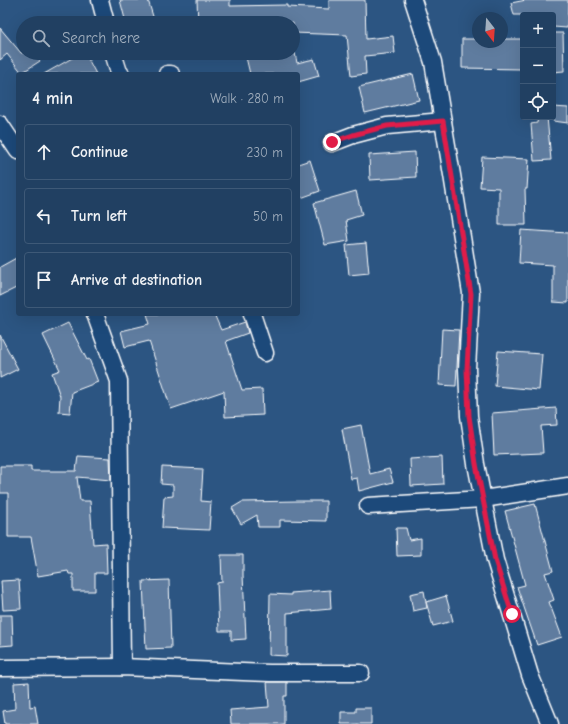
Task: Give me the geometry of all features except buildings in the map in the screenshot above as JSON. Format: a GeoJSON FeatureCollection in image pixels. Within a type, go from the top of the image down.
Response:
{"type":"FeatureCollection","features":[{"type":"Feature","properties":{"kind":"street"},"geometry":{"type":"LineString","coordinates":[[100,0],[104,16]]}},
{"type":"Feature","properties":{"kind":"street"},"geometry":{"type":"LineString","coordinates":[[413,0],[432,62],[471,294],[467,369],[469,416],[476,464],[495,560],[530,675],[550,724]]}},
{"type":"Feature","properties":{"kind":"street"},"geometry":{"type":"LineString","coordinates":[[115,60],[119,72]]}},
{"type":"Feature","properties":{"kind":"street"},"geometry":{"type":"LineString","coordinates":[[332,142],[387,126],[443,121]]}},
{"type":"Feature","properties":{"kind":"street"},"geometry":{"type":"LineString","coordinates":[[0,124],[16,148]]}},
{"type":"Feature","properties":{"kind":"street"},"geometry":{"type":"LineString","coordinates":[[97,316],[119,381],[122,667]]}},
{"type":"Feature","properties":{"kind":"street"},"geometry":{"type":"LineString","coordinates":[[253,316],[265,353]]}},
{"type":"Feature","properties":{"kind":"street"},"geometry":{"type":"LineString","coordinates":[[368,506],[483,499],[568,486]]}},
{"type":"Feature","properties":{"kind":"street"},"geometry":{"type":"LineString","coordinates":[[0,668],[122,667],[270,673],[361,674]]}},
{"type":"Feature","properties":{"kind":"route"},"geometry":{"type":"LineString","coordinates":[[332,142],[387,126],[443,121],[471,294],[467,369],[469,416],[476,464],[490,528],[495,560],[512,614]]}}]}
